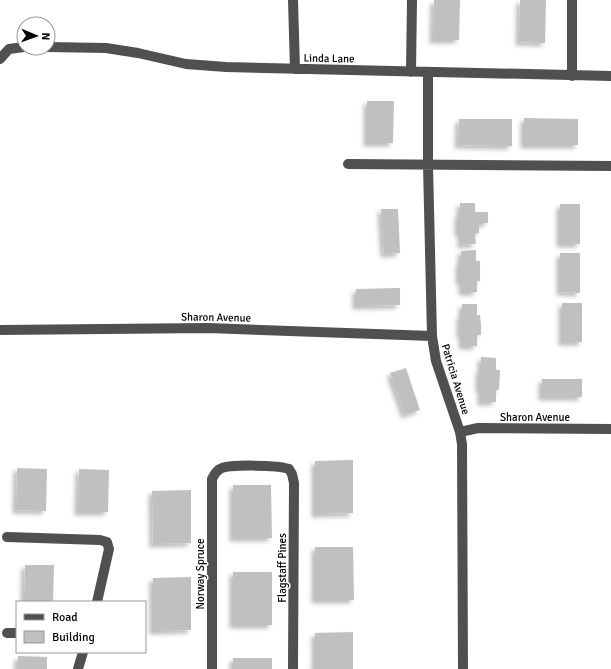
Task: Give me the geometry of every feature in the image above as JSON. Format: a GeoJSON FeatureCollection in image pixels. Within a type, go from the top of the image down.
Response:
{"type":"FeatureCollection","features":[{"type":"Feature","properties":{"kind":"street"},"geometry":{"type":"LineString","coordinates":[[293,0],[295,69]]}},
{"type":"Feature","properties":{"kind":"street"},"geometry":{"type":"LineString","coordinates":[[412,0],[412,72]]}},
{"type":"Feature","properties":{"kind":"street"},"geometry":{"type":"LineString","coordinates":[[572,0],[572,76]]}},
{"type":"Feature","properties":{"kind":"street","name":"Linda Lane"},"geometry":{"type":"LineString","coordinates":[[56,47],[106,48],[138,53],[186,64],[226,67],[611,76]]}},
{"type":"Feature","properties":{"kind":"street"},"geometry":{"type":"LineString","coordinates":[[0,59],[9,50],[16,49]]}},
{"type":"Feature","properties":{"kind":"street","name":"Patricia Avenue"},"geometry":{"type":"LineString","coordinates":[[428,72],[428,165],[432,336],[436,361],[460,432],[462,456],[463,669]]}},
{"type":"Feature","properties":{"kind":"street"},"geometry":{"type":"LineString","coordinates":[[348,164],[611,166]]}},
{"type":"Feature","properties":{"kind":"street","name":"Sharon Avenue"},"geometry":{"type":"LineString","coordinates":[[0,330],[208,328],[432,336]]}},
{"type":"Feature","properties":{"kind":"street","name":"Sharon Avenue"},"geometry":{"type":"LineString","coordinates":[[460,432],[478,428],[611,429]]}},
{"type":"Feature","properties":{"kind":"street","name":"Flagstaff Pines"},"geometry":{"type":"LineString","coordinates":[[212,479],[215,473],[220,469],[230,466],[278,466],[289,469],[292,474],[294,483],[293,669]]}},
{"type":"Feature","properties":{"kind":"street","name":"Norway Spruce"},"geometry":{"type":"LineString","coordinates":[[212,479],[212,669]]}},
{"type":"Feature","properties":{"kind":"street"},"geometry":{"type":"LineString","coordinates":[[7,537],[100,540],[107,542],[109,549],[97,601]]}},
{"type":"Feature","properties":{"kind":"street"},"geometry":{"type":"LineString","coordinates":[[78,669],[83,653]]}},
{"type":"Feature","properties":{"kind":"building"},"geometry":{"type":"Polygon","coordinates":[[[434,0],[460,0],[459,40],[433,40],[434,0]]]}},
{"type":"Feature","properties":{"kind":"building"},"geometry":{"type":"Polygon","coordinates":[[[520,0],[546,0],[545,43],[519,42],[520,0]]]}},
{"type":"Feature","properties":{"kind":"building"},"geometry":{"type":"Polygon","coordinates":[[[367,101],[394,101],[393,143],[367,143],[367,101]]]}},
{"type":"Feature","properties":{"kind":"building"},"geometry":{"type":"Polygon","coordinates":[[[524,118],[578,119],[578,145],[524,145],[524,118]]]}},
{"type":"Feature","properties":{"kind":"building"},"geometry":{"type":"Polygon","coordinates":[[[459,119],[512,119],[512,146],[458,145],[459,119]]]}},
{"type":"Feature","properties":{"kind":"building"},"geometry":{"type":"Polygon","coordinates":[[[460,203],[475,203],[475,212],[488,212],[488,223],[479,224],[479,233],[475,234],[476,244],[461,245],[461,233],[458,233],[458,214],[460,214],[460,203]]]}},
{"type":"Feature","properties":{"kind":"building"},"geometry":{"type":"Polygon","coordinates":[[[560,204],[580,204],[580,244],[560,244],[560,204]]]}},
{"type":"Feature","properties":{"kind":"building"},"geometry":{"type":"Polygon","coordinates":[[[381,209],[398,209],[400,253],[384,254],[381,209]]]}},
{"type":"Feature","properties":{"kind":"building"},"geometry":{"type":"Polygon","coordinates":[[[476,250],[476,261],[480,261],[480,281],[477,281],[477,292],[462,292],[462,281],[459,281],[459,262],[461,262],[461,251],[476,250]]]}},
{"type":"Feature","properties":{"kind":"building"},"geometry":{"type":"Polygon","coordinates":[[[560,253],[580,253],[580,293],[560,292],[560,253]]]}},
{"type":"Feature","properties":{"kind":"building"},"geometry":{"type":"Polygon","coordinates":[[[400,288],[400,305],[356,306],[356,289],[400,288]]]}},
{"type":"Feature","properties":{"kind":"building"},"geometry":{"type":"Polygon","coordinates":[[[562,303],[582,303],[582,342],[562,342],[562,303]]]}},
{"type":"Feature","properties":{"kind":"building"},"geometry":{"type":"Polygon","coordinates":[[[462,304],[477,304],[477,315],[480,315],[481,335],[477,335],[477,346],[462,346],[462,335],[460,334],[460,315],[462,315],[462,304]]]}},
{"type":"Feature","properties":{"kind":"building"},"geometry":{"type":"Polygon","coordinates":[[[481,357],[496,358],[496,370],[500,370],[499,390],[496,390],[496,402],[481,402],[479,370],[481,370],[481,357]]]}},
{"type":"Feature","properties":{"kind":"building"},"geometry":{"type":"Polygon","coordinates":[[[406,368],[420,410],[405,415],[390,373],[406,368]]]}},
{"type":"Feature","properties":{"kind":"building"},"geometry":{"type":"Polygon","coordinates":[[[542,379],[582,379],[582,397],[542,397],[542,379]]]}},
{"type":"Feature","properties":{"kind":"building"},"geometry":{"type":"Polygon","coordinates":[[[353,460],[353,513],[315,514],[315,461],[353,460]]]}},
{"type":"Feature","properties":{"kind":"building"},"geometry":{"type":"Polygon","coordinates":[[[17,468],[47,469],[46,511],[16,510],[17,468]]]}},
{"type":"Feature","properties":{"kind":"building"},"geometry":{"type":"Polygon","coordinates":[[[79,469],[109,470],[108,512],[78,512],[79,469]]]}},
{"type":"Feature","properties":{"kind":"building"},"geometry":{"type":"Polygon","coordinates":[[[233,485],[271,485],[272,538],[233,538],[233,485]]]}},
{"type":"Feature","properties":{"kind":"building"},"geometry":{"type":"Polygon","coordinates":[[[191,490],[191,543],[153,544],[152,491],[191,490]]]}},
{"type":"Feature","properties":{"kind":"building"},"geometry":{"type":"Polygon","coordinates":[[[315,547],[353,547],[354,600],[315,600],[315,547]]]}},
{"type":"Feature","properties":{"kind":"building"},"geometry":{"type":"Polygon","coordinates":[[[25,565],[54,565],[53,601],[24,601],[25,565]]]}},
{"type":"Feature","properties":{"kind":"building"},"geometry":{"type":"Polygon","coordinates":[[[233,572],[272,572],[272,625],[233,625],[233,572]]]}},
{"type":"Feature","properties":{"kind":"building"},"geometry":{"type":"Polygon","coordinates":[[[191,577],[191,630],[153,631],[153,578],[191,577]]]}},
{"type":"Feature","properties":{"kind":"building"},"geometry":{"type":"Polygon","coordinates":[[[353,632],[353,669],[315,669],[315,633],[353,632]]]}},
{"type":"Feature","properties":{"kind":"building"},"geometry":{"type":"Polygon","coordinates":[[[18,656],[47,657],[47,669],[17,669],[18,656]]]}},
{"type":"Feature","properties":{"kind":"building"},"geometry":{"type":"Polygon","coordinates":[[[233,658],[272,658],[272,669],[233,669],[233,658]]]}}]}
